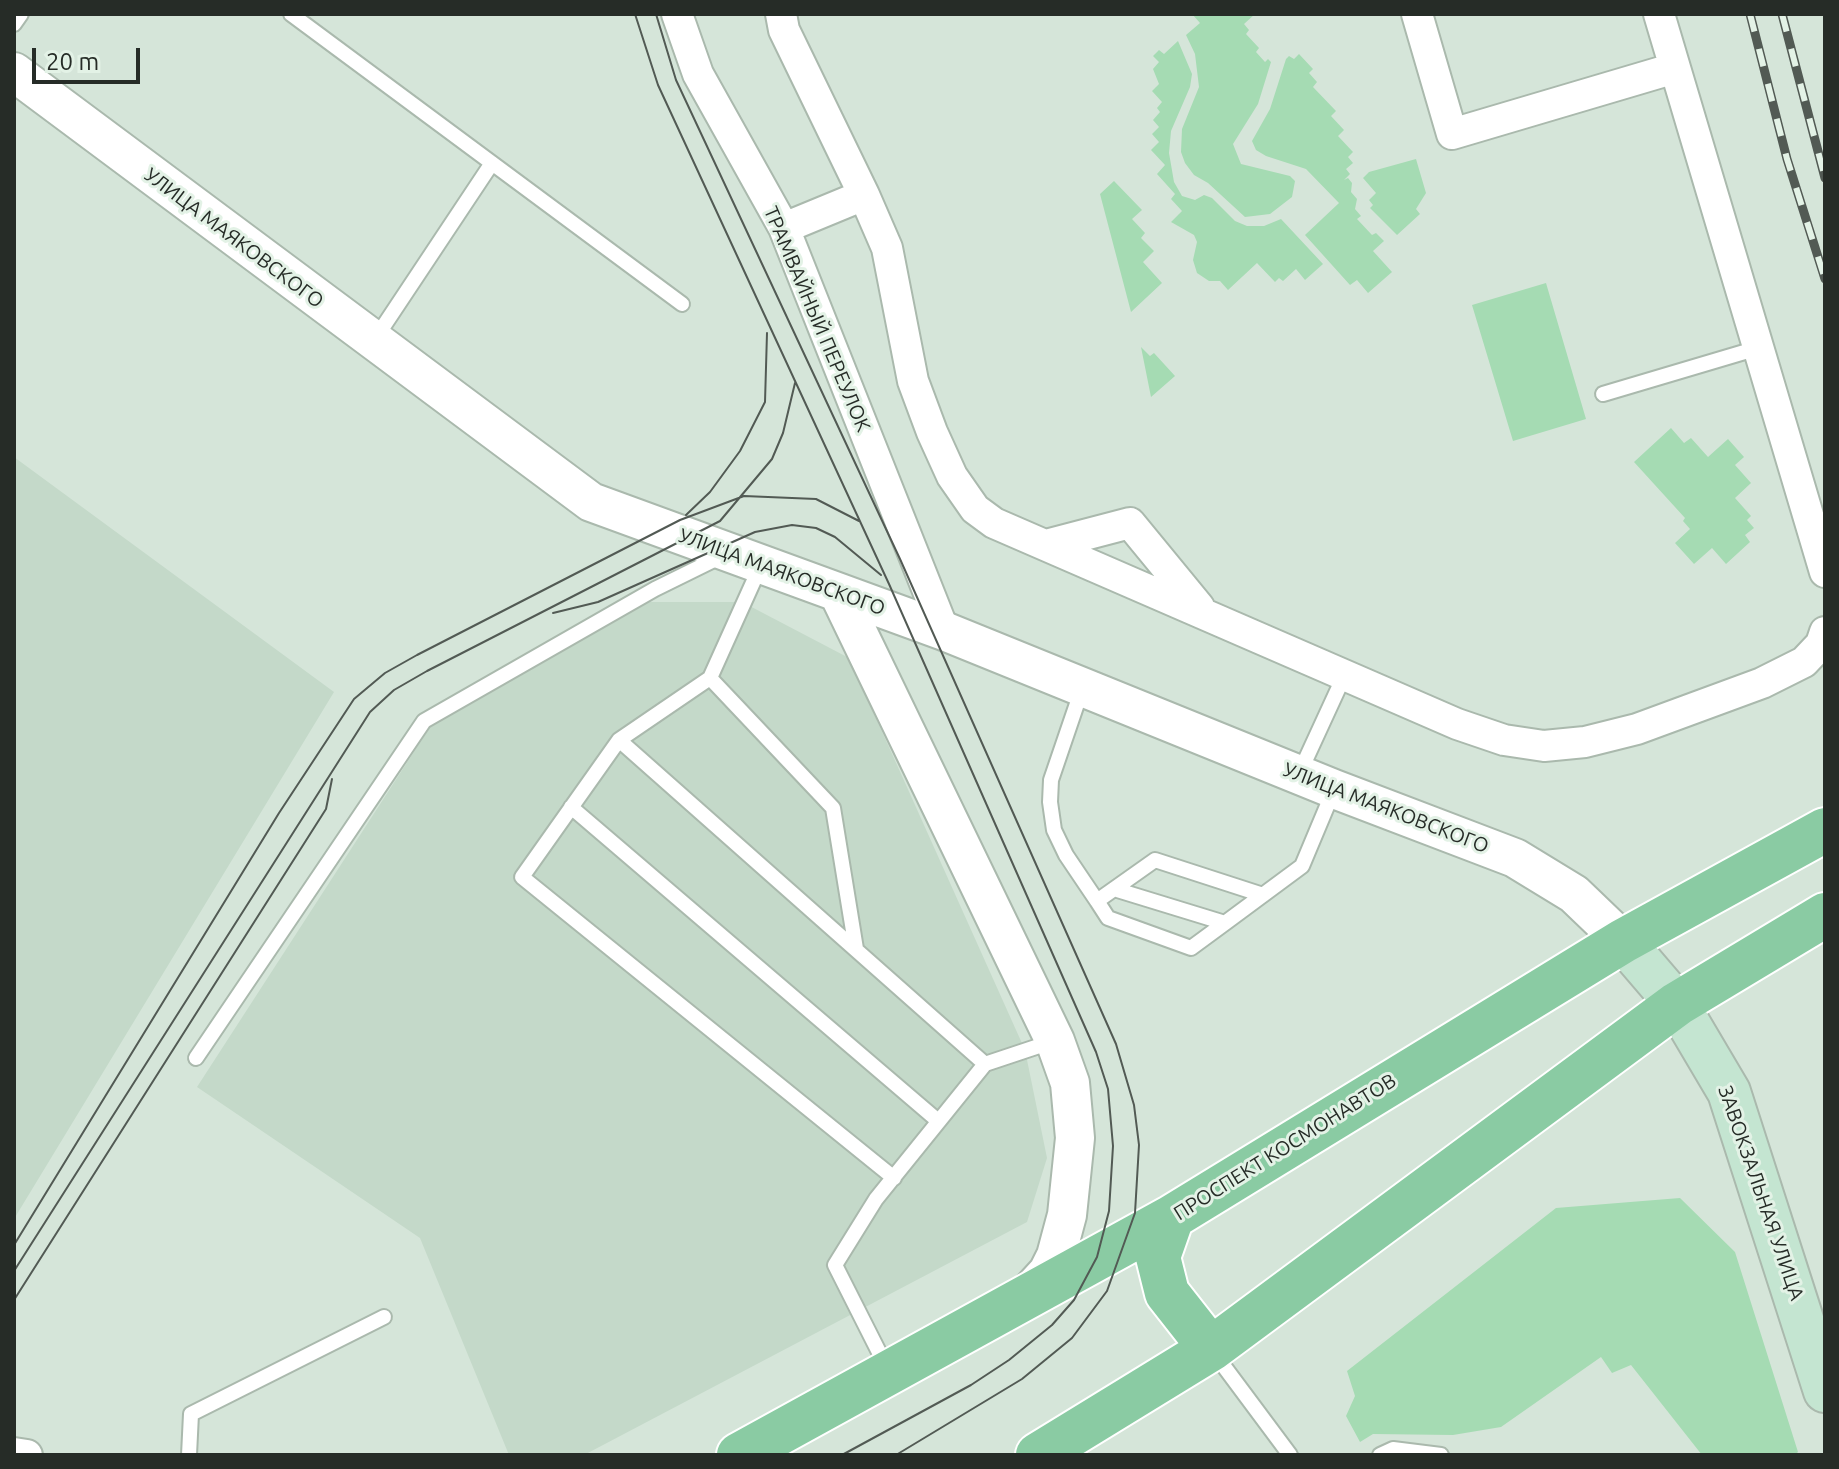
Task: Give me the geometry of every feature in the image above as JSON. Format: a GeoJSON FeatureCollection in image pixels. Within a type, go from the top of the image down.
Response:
{"type":"FeatureCollection","features":[{"type":"Feature","properties":{"kind":"main road","name":"ПРОСПЕКТ КОСМОНАВТОВ"},"geometry":{"type":"LineString","coordinates":[[739,1455],[1172,1217],[1623,941],[1825,830]]}},
{"type":"Feature","properties":{"kind":"main road"},"geometry":{"type":"LineString","coordinates":[[1038,1455],[1211,1349],[1677,1004],[1825,915]]}},
{"type":"Feature","properties":{"kind":"main road","name":"ЗАВОКЗАЛЬНАЯ УЛИЦА"},"geometry":{"type":"LineString","coordinates":[[1623,941],[1677,1004],[1729,1092],[1825,1391]]}},
{"type":"Feature","properties":{"kind":"main road"},"geometry":{"type":"LineString","coordinates":[[1172,1217],[1158,1257],[1167,1293],[1211,1349]]}},
{"type":"Feature","properties":{"kind":"street","name":"ТРАМВАЙНЫЙ ПЕРЕУЛОК"},"geometry":{"type":"LineString","coordinates":[[677,14],[698,74],[784,228],[944,631]]}},
{"type":"Feature","properties":{"kind":"street"},"geometry":{"type":"LineString","coordinates":[[781,14],[784,30],[887,248],[913,381],[952,476],[975,509],[994,523],[1203,611],[1457,724],[1504,740],[1558,745],[1585,742],[1637,729],[1762,683],[1804,662],[1821,644],[1825,632]]}},
{"type":"Feature","properties":{"kind":"street"},"geometry":{"type":"LineString","coordinates":[[1417,14],[1452,134],[1675,68]]}},
{"type":"Feature","properties":{"kind":"street"},"geometry":{"type":"LineString","coordinates":[[1659,14],[1825,572]]}},
{"type":"Feature","properties":{"kind":"street","name":"УЛИЦА МАЯКОВСКОГО"},"geometry":{"type":"LineString","coordinates":[[14,72],[373,343],[591,502],[944,631],[1334,789],[1515,858],[1552,877],[1623,941]]}},
{"type":"Feature","properties":{"kind":"street"},"geometry":{"type":"LineString","coordinates":[[784,228],[864,195]]}},
{"type":"Feature","properties":{"kind":"street"},"geometry":{"type":"LineString","coordinates":[[1046,545],[1130,523],[1203,611]]}},
{"type":"Feature","properties":{"kind":"street"},"geometry":{"type":"LineString","coordinates":[[839,594],[1055,1041],[1070,1083],[1075,1138],[1067,1215],[1048,1272],[1023,1298]]}},
{"type":"Feature","properties":{"kind":"street"},"geometry":{"type":"LineString","coordinates":[[14,1453],[27,1455]]}},
{"type":"Feature","properties":{"kind":"lane"},"geometry":{"type":"LineString","coordinates":[[14,24],[21,14]]}},
{"type":"Feature","properties":{"kind":"lane"},"geometry":{"type":"LineString","coordinates":[[291,14],[682,304]]}},
{"type":"Feature","properties":{"kind":"lane"},"geometry":{"type":"LineString","coordinates":[[373,343],[492,163]]}},
{"type":"Feature","properties":{"kind":"lane"},"geometry":{"type":"LineString","coordinates":[[1603,394],[1758,348]]}},
{"type":"Feature","properties":{"kind":"lane"},"geometry":{"type":"LineString","coordinates":[[746,558],[710,678],[619,740],[522,877],[894,1178]]}},
{"type":"Feature","properties":{"kind":"lane"},"geometry":{"type":"LineString","coordinates":[[196,1058],[424,721],[655,589],[746,558]]}},
{"type":"Feature","properties":{"kind":"lane"},"geometry":{"type":"LineString","coordinates":[[1299,774],[1345,674]]}},
{"type":"Feature","properties":{"kind":"lane"},"geometry":{"type":"LineString","coordinates":[[710,678],[833,808],[856,949]]}},
{"type":"Feature","properties":{"kind":"lane"},"geometry":{"type":"LineString","coordinates":[[1083,685],[1051,780],[1050,802],[1054,830],[1066,855],[1108,918],[1191,948],[1302,866],[1334,789]]}},
{"type":"Feature","properties":{"kind":"lane"},"geometry":{"type":"LineString","coordinates":[[619,740],[985,1064]]}},
{"type":"Feature","properties":{"kind":"lane"},"geometry":{"type":"LineString","coordinates":[[571,807],[937,1120]]}},
{"type":"Feature","properties":{"kind":"lane"},"geometry":{"type":"LineString","coordinates":[[1097,901],[1155,860],[1263,895]]}},
{"type":"Feature","properties":{"kind":"lane"},"geometry":{"type":"LineString","coordinates":[[1114,889],[1225,923]]}},
{"type":"Feature","properties":{"kind":"lane"},"geometry":{"type":"LineString","coordinates":[[888,1372],[835,1265],[876,1199],[985,1064],[1055,1041]]}},
{"type":"Feature","properties":{"kind":"lane"},"geometry":{"type":"LineString","coordinates":[[189,1455],[191,1414],[384,1317]]}},
{"type":"Feature","properties":{"kind":"lane"},"geometry":{"type":"LineString","coordinates":[[1211,1349],[1290,1455]]}},
{"type":"Feature","properties":{"kind":"lane"},"geometry":{"type":"LineString","coordinates":[[1380,1455],[1393,1449],[1441,1455]]}},
{"type":"Feature","properties":{"kind":"shaded area"},"geometry":{"type":"Polygon","coordinates":[[[14,457],[334,692],[14,1219],[14,457]]]}},
{"type":"Feature","properties":{"kind":"shaded area"},"geometry":{"type":"Polygon","coordinates":[[[644,602],[742,602],[849,658],[1025,1050],[1047,1158],[1027,1222],[584,1455],[509,1455],[420,1238],[197,1087],[430,727],[644,602]]]}},
{"type":"Feature","properties":{"kind":"green space"},"geometry":{"type":"Polygon","coordinates":[[[1192,14],[1255,14],[1244,24],[1249,30],[1246,34],[1259,48],[1256,52],[1265,62],[1268,59],[1271,62],[1258,104],[1233,144],[1241,164],[1290,176],[1295,181],[1292,197],[1270,214],[1245,217],[1208,183],[1194,175],[1185,163],[1181,152],[1182,129],[1199,87],[1195,54],[1186,35],[1200,23],[1192,14]]]}},
{"type":"Feature","properties":{"kind":"green space"},"geometry":{"type":"Polygon","coordinates":[[[1178,41],[1192,74],[1190,87],[1171,131],[1169,153],[1174,182],[1182,196],[1195,200],[1204,195],[1212,198],[1235,221],[1247,226],[1264,226],[1281,219],[1323,264],[1305,280],[1296,269],[1283,281],[1279,278],[1275,282],[1257,263],[1228,290],[1220,281],[1209,281],[1197,273],[1193,260],[1197,242],[1194,235],[1171,222],[1182,211],[1171,199],[1175,194],[1157,174],[1165,165],[1151,150],[1159,142],[1152,134],[1159,127],[1153,120],[1160,112],[1157,108],[1162,102],[1152,91],[1159,84],[1153,69],[1159,62],[1153,56],[1159,50],[1164,54],[1178,41]]]}},
{"type":"Feature","properties":{"kind":"green space"},"geometry":{"type":"Polygon","coordinates":[[[1299,54],[1313,69],[1309,73],[1317,82],[1313,87],[1336,111],[1331,116],[1344,130],[1338,136],[1353,152],[1348,157],[1353,163],[1346,169],[1350,174],[1344,180],[1348,178],[1352,183],[1351,192],[1357,199],[1355,209],[1361,216],[1357,219],[1372,235],[1376,233],[1384,241],[1373,251],[1392,272],[1368,293],[1357,280],[1350,285],[1305,235],[1339,203],[1306,169],[1266,156],[1256,150],[1252,141],[1270,109],[1286,59],[1289,56],[1294,59],[1299,54]]]}},
{"type":"Feature","properties":{"kind":"green space"},"geometry":{"type":"Polygon","coordinates":[[[1416,159],[1426,193],[1416,209],[1420,214],[1397,235],[1370,208],[1373,205],[1369,200],[1376,193],[1363,178],[1369,172],[1416,159]]]}},
{"type":"Feature","properties":{"kind":"green space"},"geometry":{"type":"Polygon","coordinates":[[[1114,181],[1142,210],[1132,219],[1145,233],[1141,238],[1154,251],[1143,262],[1162,283],[1131,312],[1100,194],[1114,181]]]}},
{"type":"Feature","properties":{"kind":"green space"},"geometry":{"type":"Polygon","coordinates":[[[1546,283],[1586,419],[1513,441],[1472,305],[1546,283]]]}},
{"type":"Feature","properties":{"kind":"green space"},"geometry":{"type":"Polygon","coordinates":[[[1141,347],[1150,356],[1154,353],[1175,376],[1151,397],[1141,347]]]}},
{"type":"Feature","properties":{"kind":"green space"},"geometry":{"type":"Polygon","coordinates":[[[1671,428],[1684,443],[1691,438],[1708,457],[1728,439],[1744,457],[1735,465],[1751,483],[1735,498],[1751,516],[1747,520],[1754,528],[1745,535],[1750,542],[1726,564],[1712,548],[1694,564],[1675,543],[1690,529],[1683,521],[1685,518],[1634,462],[1671,428]]]}},
{"type":"Feature","properties":{"kind":"green space"},"geometry":{"type":"Polygon","coordinates":[[[1680,1198],[1735,1252],[1798,1452],[1795,1455],[1702,1455],[1631,1365],[1612,1373],[1601,1357],[1501,1427],[1453,1435],[1373,1434],[1360,1442],[1346,1416],[1355,1396],[1347,1371],[1556,1208],[1680,1198]]]}},
{"type":"Feature","properties":{"kind":"tram line"},"geometry":{"type":"LineString","coordinates":[[635,14],[658,85],[889,584],[1096,1052],[1108,1089],[1113,1146],[1109,1211],[1097,1257],[1074,1300],[1052,1325],[1009,1360],[971,1385],[842,1455]]}},
{"type":"Feature","properties":{"kind":"tram line"},"geometry":{"type":"LineString","coordinates":[[656,14],[676,80],[900,559],[1116,1044],[1134,1105],[1139,1145],[1135,1213],[1107,1291],[1072,1338],[1022,1379],[896,1455]]}},
{"type":"Feature","properties":{"kind":"tram line"},"geometry":{"type":"LineString","coordinates":[[686,515],[710,492],[740,451],[765,402],[767,333]]}},
{"type":"Feature","properties":{"kind":"tram line"},"geometry":{"type":"LineString","coordinates":[[14,1271],[370,712],[394,690],[427,671],[720,521],[772,459],[783,433],[795,383]]}},
{"type":"Feature","properties":{"kind":"tram line"},"geometry":{"type":"LineString","coordinates":[[14,1245],[279,813],[354,699],[385,673],[417,655],[680,520],[744,496],[816,499],[859,521]]}},
{"type":"Feature","properties":{"kind":"tram line"},"geometry":{"type":"LineString","coordinates":[[553,613],[598,602],[755,532],[792,525],[816,528],[835,537],[881,575]]}},
{"type":"Feature","properties":{"kind":"tram line"},"geometry":{"type":"LineString","coordinates":[[14,1300],[326,809],[332,779]]}},
{"type":"Feature","properties":{"kind":"railway"},"geometry":{"type":"LineString","coordinates":[[1750,14],[1787,159],[1825,279]]}},
{"type":"Feature","properties":{"kind":"railway"},"geometry":{"type":"LineString","coordinates":[[1782,14],[1825,178]]}}]}
